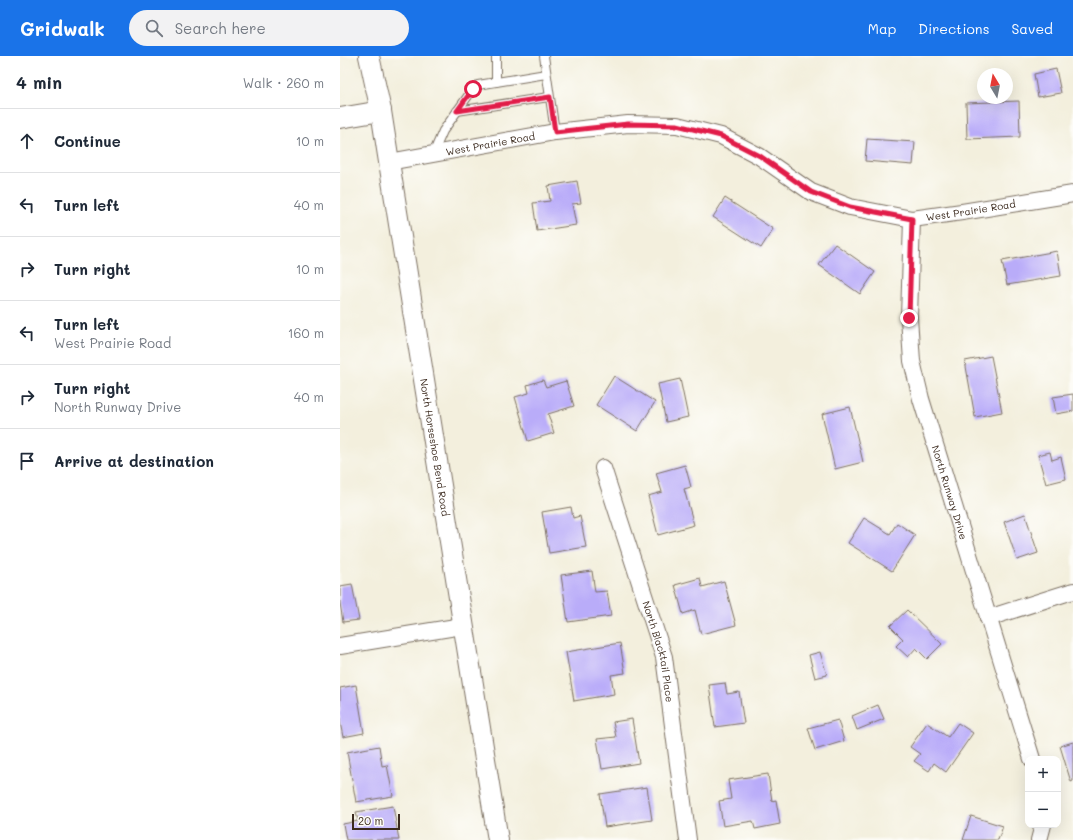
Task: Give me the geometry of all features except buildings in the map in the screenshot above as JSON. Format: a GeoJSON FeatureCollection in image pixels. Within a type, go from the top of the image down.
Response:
{"type":"FeatureCollection","features":[{"type":"Feature","properties":{"kind":"street","name":"North Horseshoe Bend Road"},"geometry":{"type":"LineString","coordinates":[[369,56],[381,111],[462,626],[498,840]]}},
{"type":"Feature","properties":{"kind":"street"},"geometry":{"type":"LineString","coordinates":[[340,118],[381,111]]}},
{"type":"Feature","properties":{"kind":"street","name":"West Prairie Road"},"geometry":{"type":"LineString","coordinates":[[389,162],[555,132],[628,124],[677,125],[721,136],[760,156],[811,192],[850,207],[912,219],[1073,194]]}},
{"type":"Feature","properties":{"kind":"street","name":"North Runway Drive"},"geometry":{"type":"LineString","coordinates":[[912,219],[909,318],[912,361],[920,399],[1031,756]]}},
{"type":"Feature","properties":{"kind":"street","name":"North Blacktail Place"},"geometry":{"type":"LineString","coordinates":[[604,468],[664,657],[688,840]]}},
{"type":"Feature","properties":{"kind":"street"},"geometry":{"type":"LineString","coordinates":[[988,618],[1073,591]]}},
{"type":"Feature","properties":{"kind":"street"},"geometry":{"type":"LineString","coordinates":[[340,646],[462,626]]}},
{"type":"Feature","properties":{"kind":"street"},"geometry":{"type":"LineString","coordinates":[[1039,840],[1042,828]]}},
{"type":"Feature","properties":{"kind":"lane"},"geometry":{"type":"LineString","coordinates":[[496,56],[496,82]]}},
{"type":"Feature","properties":{"kind":"lane"},"geometry":{"type":"LineString","coordinates":[[544,56],[555,132]]}},
{"type":"Feature","properties":{"kind":"lane"},"geometry":{"type":"LineString","coordinates":[[433,155],[443,131],[473,89],[478,85],[546,74]]}},
{"type":"Feature","properties":{"kind":"lane"},"geometry":{"type":"LineString","coordinates":[[457,111],[550,97]]}},
{"type":"Feature","properties":{"kind":"route"},"geometry":{"type":"LineString","coordinates":[[473,89],[457,111],[550,97],[555,132],[628,124],[677,125],[721,136],[760,156],[811,192],[850,207],[912,219],[909,318]]}}]}
